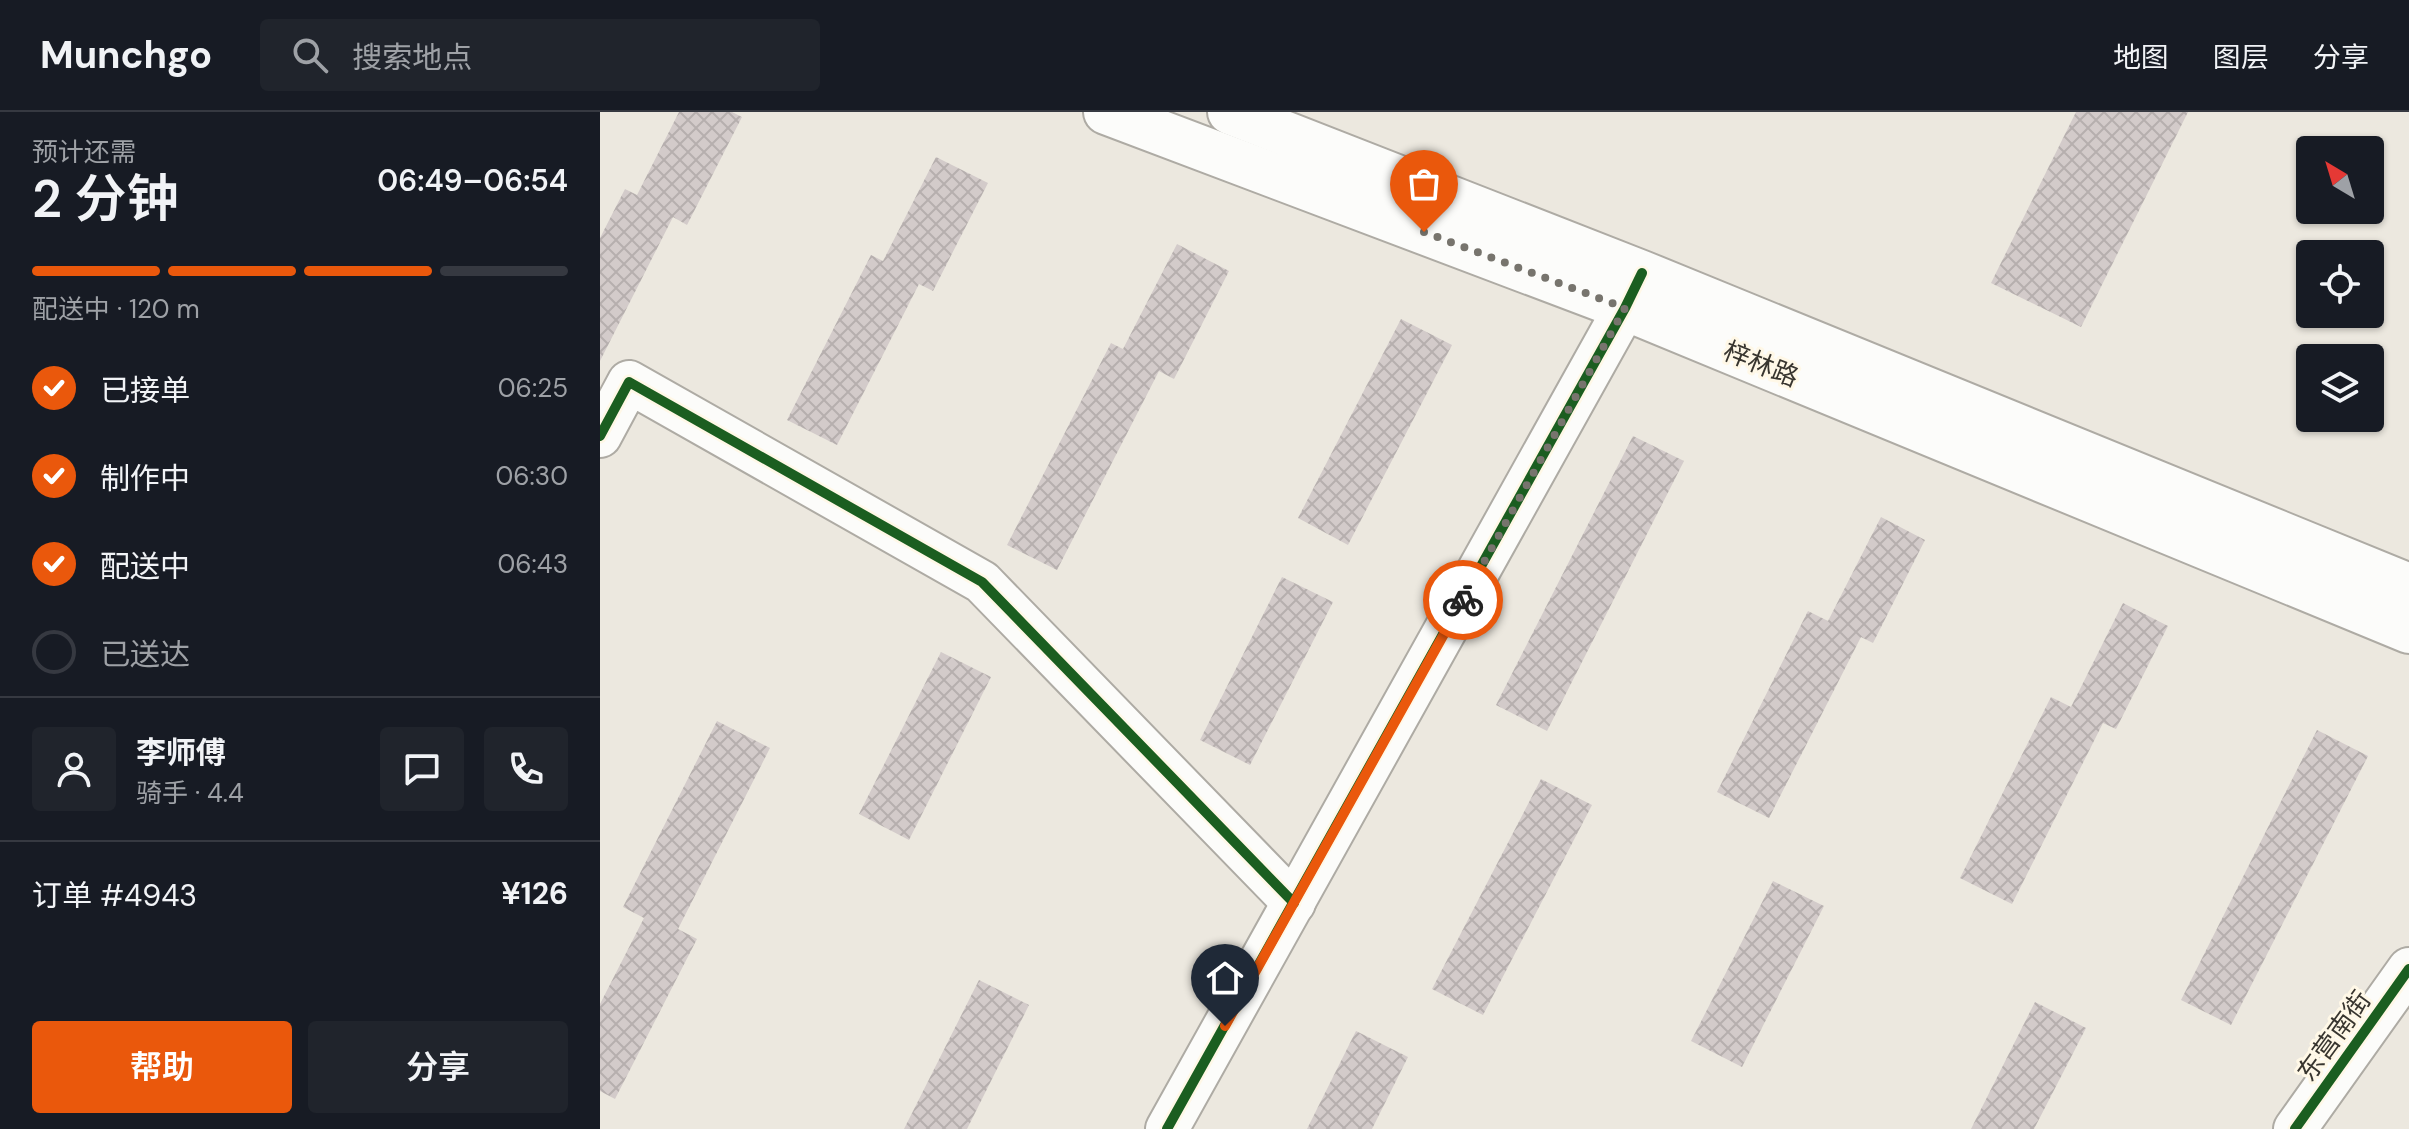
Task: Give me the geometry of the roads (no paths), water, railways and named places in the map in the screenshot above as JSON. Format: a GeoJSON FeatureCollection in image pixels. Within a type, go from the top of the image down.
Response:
{"type":"FeatureCollection","features":[{"type":"Feature","properties":{"kind":"main road","name":"梓林路"},"geometry":{"type":"LineString","coordinates":[[1106,112],[1633,290],[2409,586]]}},
{"type":"Feature","properties":{"kind":"main road","name":"梓林路"},"geometry":{"type":"LineString","coordinates":[[1230,112],[2409,631]]}},
{"type":"Feature","properties":{"kind":"street"},"geometry":{"type":"LineString","coordinates":[[1167,1129],[1633,290]]}},
{"type":"Feature","properties":{"kind":"street"},"geometry":{"type":"LineString","coordinates":[[600,436],[629,382],[982,582],[1294,903]]}},
{"type":"Feature","properties":{"kind":"street","name":"东营南街"},"geometry":{"type":"LineString","coordinates":[[2295,1129],[2409,969]]}}]}
